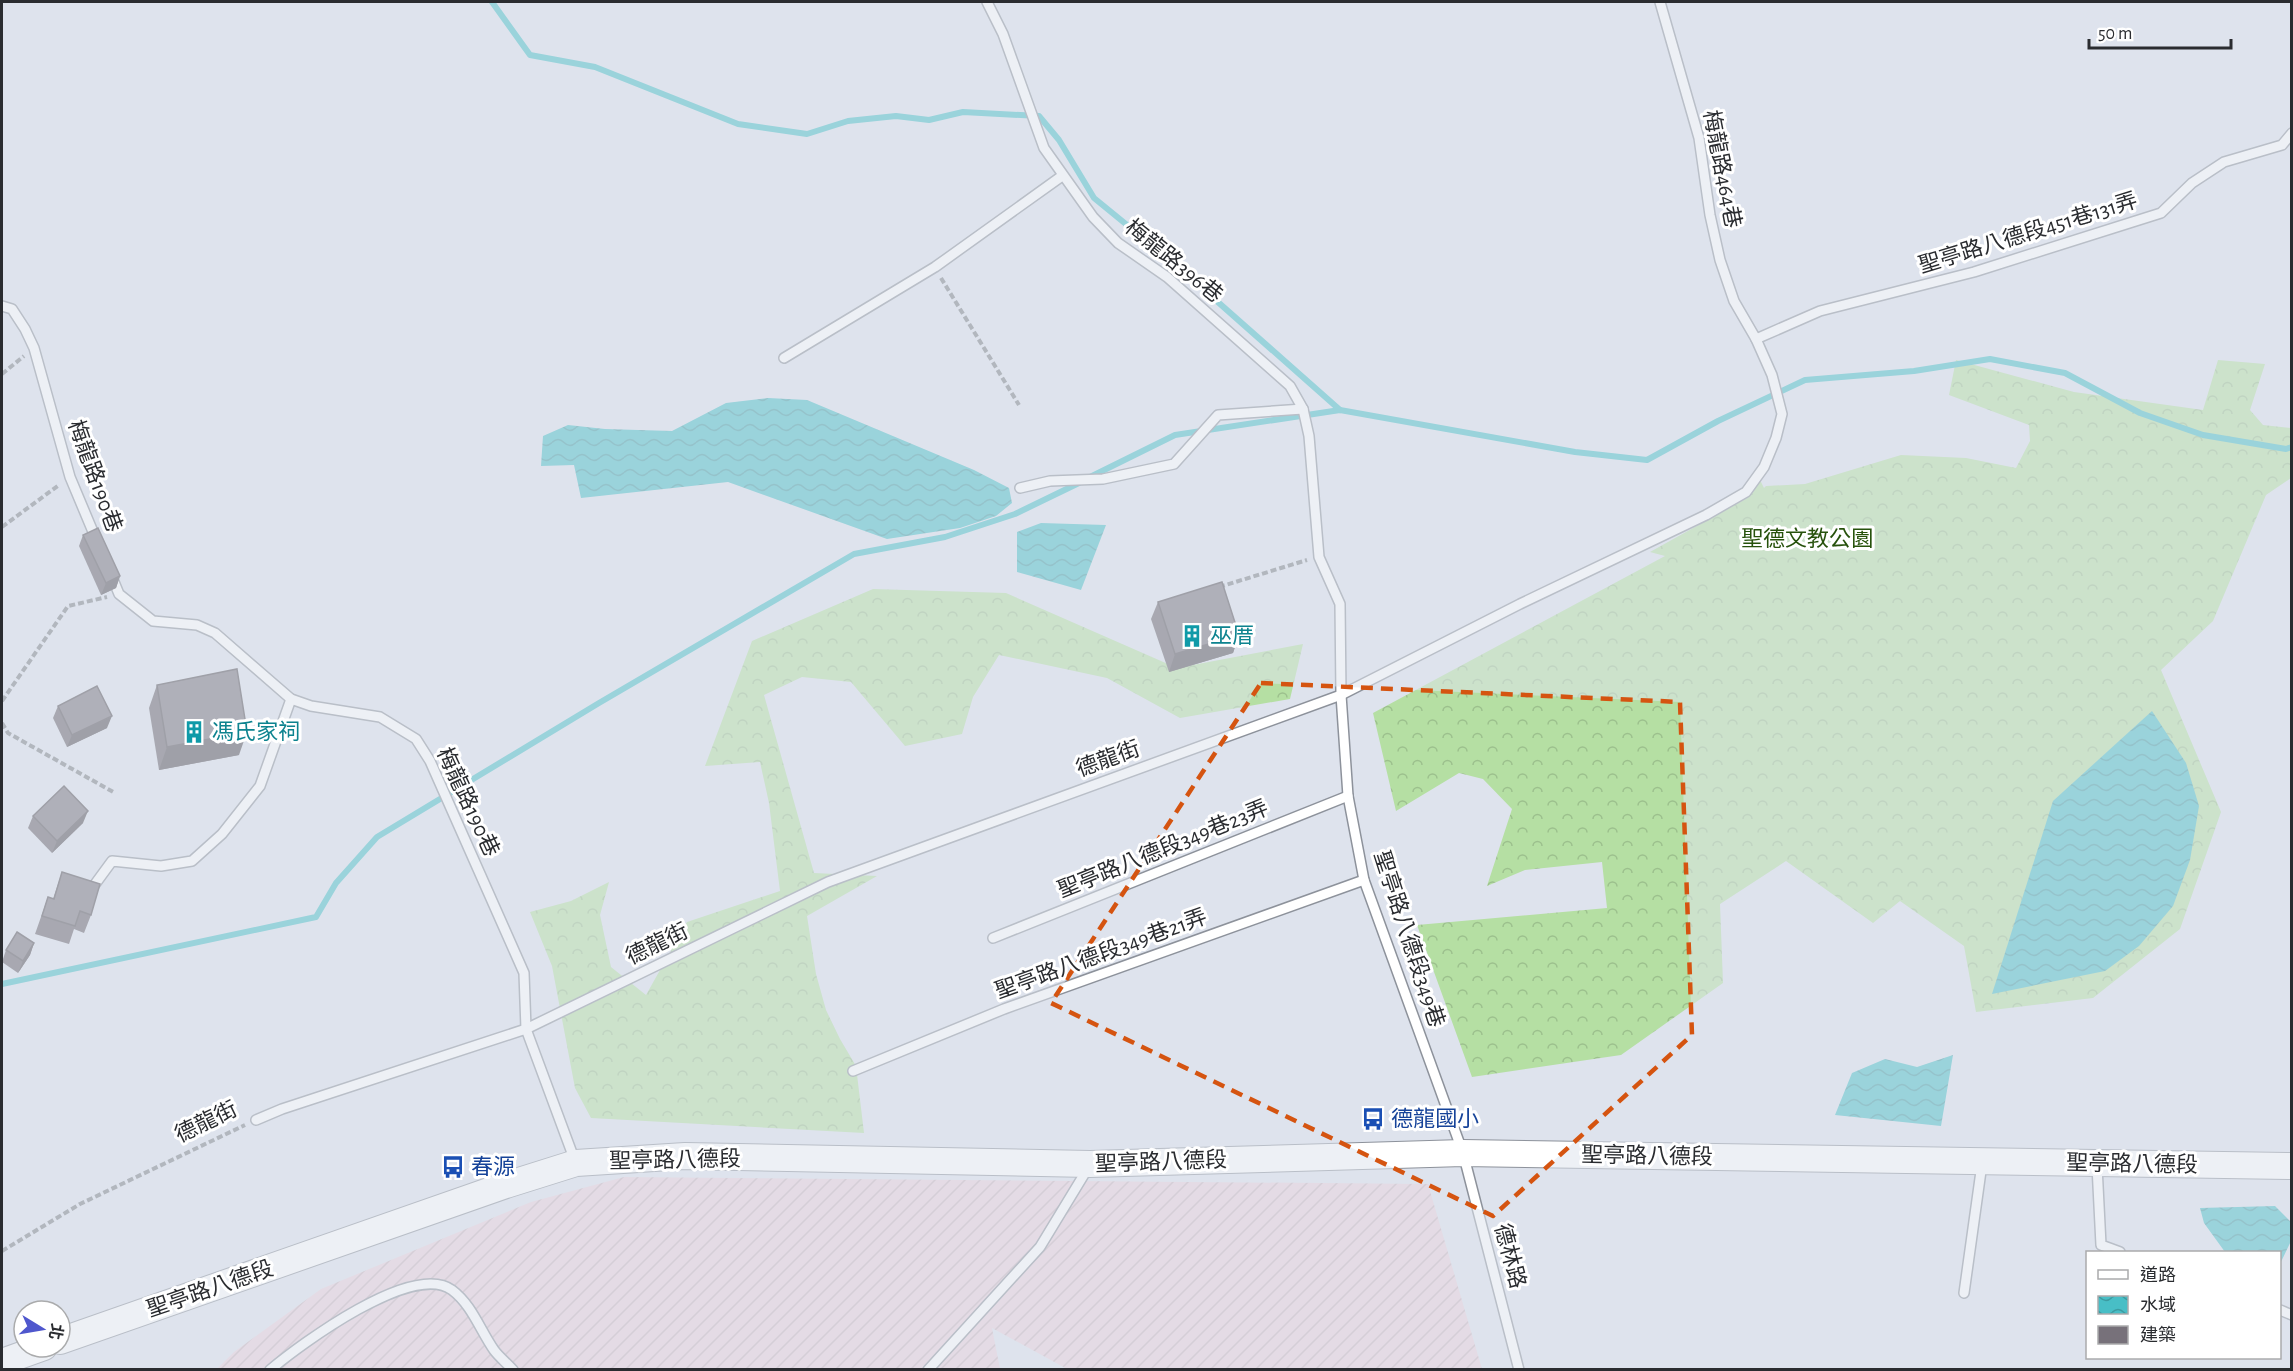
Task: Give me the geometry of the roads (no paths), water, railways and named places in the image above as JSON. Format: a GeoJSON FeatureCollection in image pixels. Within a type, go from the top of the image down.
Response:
{"type":"FeatureCollection","features":[{"type":"Feature","properties":{"kind":"street","name":"聖亭路八德段"},"geometry":{"type":"LineString","coordinates":[[72,1337],[506,1185],[576,1163],[685,1156],[1090,1164],[1463,1153],[2292,1166]]}},
{"type":"Feature","properties":{"kind":"lane","name":"梅龍路396巷"},"geometry":{"type":"LineString","coordinates":[[987,2],[1003,34],[1044,148],[1093,217],[1119,243],[1167,277],[1290,386],[1303,409],[1309,436],[1319,557],[1340,604],[1341,695]]}},
{"type":"Feature","properties":{"kind":"lane","name":"梅龍路464巷"},"geometry":{"type":"LineString","coordinates":[[1341,695],[1520,604],[1706,515],[1746,492],[1764,467],[1776,438],[1782,414],[1772,375],[1756,339],[1734,301],[1720,260],[1710,215],[1699,138],[1660,2]]}},
{"type":"Feature","properties":{"kind":"lane","name":"聖亭路八德段451巷131弄"},"geometry":{"type":"LineString","coordinates":[[1756,339],[1820,311],[1974,272],[2161,213],[2192,183],[2224,162],[2282,145],[2292,133]]}},
{"type":"Feature","properties":{"kind":"lane"},"geometry":{"type":"LineString","coordinates":[[784,358],[935,267],[1062,176]]}},
{"type":"Feature","properties":{"kind":"lane","name":"梅龍路190巷"},"geometry":{"type":"LineString","coordinates":[[2,306],[12,309],[34,348],[70,477],[101,551]]}},
{"type":"Feature","properties":{"kind":"lane"},"geometry":{"type":"LineString","coordinates":[[1020,488],[1050,481],[1103,479],[1174,464],[1218,415],[1303,409]]}},
{"type":"Feature","properties":{"kind":"lane","name":"梅龍路190巷"},"geometry":{"type":"LineString","coordinates":[[110,573],[119,594],[153,621],[197,625],[215,633],[291,699],[311,706],[380,717],[416,739],[430,761],[524,973],[526,1029],[576,1163]]}},
{"type":"Feature","properties":{"kind":"lane","name":"聖亭路八德段349巷"},"geometry":{"type":"LineString","coordinates":[[1341,695],[1348,796],[1364,880],[1463,1153]]}},
{"type":"Feature","properties":{"kind":"lane","name":"德龍街"},"geometry":{"type":"LineString","coordinates":[[256,1120],[282,1109],[526,1029],[828,882],[1341,695]]}},
{"type":"Feature","properties":{"kind":"lane"},"geometry":{"type":"LineString","coordinates":[[88,893],[112,861],[160,866],[192,861],[222,834],[260,786],[291,699]]}},
{"type":"Feature","properties":{"kind":"lane","name":"聖亭路八德段349巷23弄"},"geometry":{"type":"LineString","coordinates":[[993,938],[1348,796]]}},
{"type":"Feature","properties":{"kind":"lane","name":"聖亭路八德段349巷21弄"},"geometry":{"type":"LineString","coordinates":[[853,1071],[1004,1009],[1364,880]]}},
{"type":"Feature","properties":{"kind":"lane","name":"德林路"},"geometry":{"type":"LineString","coordinates":[[1463,1153],[1519,1370]]}},
{"type":"Feature","properties":{"kind":"lane"},"geometry":{"type":"LineString","coordinates":[[1964,1293],[1982,1162]]}},
{"type":"Feature","properties":{"kind":"lane"},"geometry":{"type":"LineString","coordinates":[[2097,1163],[2101,1245],[2118,1251]]}},
{"type":"Feature","properties":{"kind":"lane"},"geometry":{"type":"LineString","coordinates":[[928,1370],[1040,1247],[1090,1164]]}},
{"type":"Feature","properties":{"kind":"lane"},"geometry":{"type":"LineString","coordinates":[[270,1370],[328,1325],[368,1304],[410,1287],[427,1284],[449,1288],[463,1300],[495,1351],[513,1370]]}},
{"type":"Feature","properties":{"kind":"water"},"geometry":{"type":"Polygon","coordinates":[[[768,398],[807,400],[974,470],[1009,488],[1012,503],[996,516],[960,528],[887,539],[728,482],[581,498],[574,465],[541,466],[543,436],[568,425],[605,429],[672,431],[726,403],[768,398]]]}},
{"type":"Feature","properties":{"kind":"water"},"geometry":{"type":"Polygon","coordinates":[[[1041,523],[1106,525],[1081,590],[1017,572],[1017,532],[1041,523]]]}},
{"type":"Feature","properties":{"kind":"water"},"geometry":{"type":"Polygon","coordinates":[[[2152,711],[2186,763],[2199,806],[2190,860],[2173,906],[2139,946],[2105,971],[1992,994],[2053,801],[2152,711]]]}},
{"type":"Feature","properties":{"kind":"water"},"geometry":{"type":"Polygon","coordinates":[[[1953,1055],[1941,1126],[1835,1115],[1852,1073],[1885,1059],[1917,1067],[1953,1055]]]}},
{"type":"Feature","properties":{"kind":"water"},"geometry":{"type":"Polygon","coordinates":[[[2275,1206],[2291,1222],[2291,1241],[2281,1262],[2281,1251],[2224,1251],[2204,1223],[2200,1208],[2275,1206]]]}},
{"type":"Feature","properties":{"kind":"waterway"},"geometry":{"type":"LineString","coordinates":[[492,2],[530,55],[595,67],[738,124],[807,134],[848,121],[896,116],[929,120],[963,112],[1039,116],[1059,140],[1094,198],[1176,265],[1340,410]]}},
{"type":"Feature","properties":{"kind":"waterway"},"geometry":{"type":"LineString","coordinates":[[1090,477],[1175,435],[1340,410],[1575,452],[1647,460],[1718,421],[1805,380],[1914,371],[1990,359],[2065,373],[2140,413],[2203,435],[2286,449],[2292,447]]}},
{"type":"Feature","properties":{"kind":"waterway"},"geometry":{"type":"LineString","coordinates":[[2,984],[316,917],[336,883],[377,837],[599,703],[854,554],[945,537],[1015,514],[1081,482]]}},
{"type":"Feature","properties":{"kind":"place","name":"巫厝"},"geometry":{"type":"Point","coordinates":[1192,636]}},
{"type":"Feature","properties":{"kind":"place","name":"馮氏家祠"},"geometry":{"type":"Point","coordinates":[194,732]}},
{"type":"Feature","properties":{"kind":"place","name":"德龍國小"},"geometry":{"type":"Point","coordinates":[1373,1119]}},
{"type":"Feature","properties":{"kind":"place","name":"春源"},"geometry":{"type":"Point","coordinates":[453,1167]}},
{"type":"Feature","properties":{"kind":"park label","name":"聖德文教公園"},"geometry":{"type":"Point","coordinates":[1807,539]}}]}
